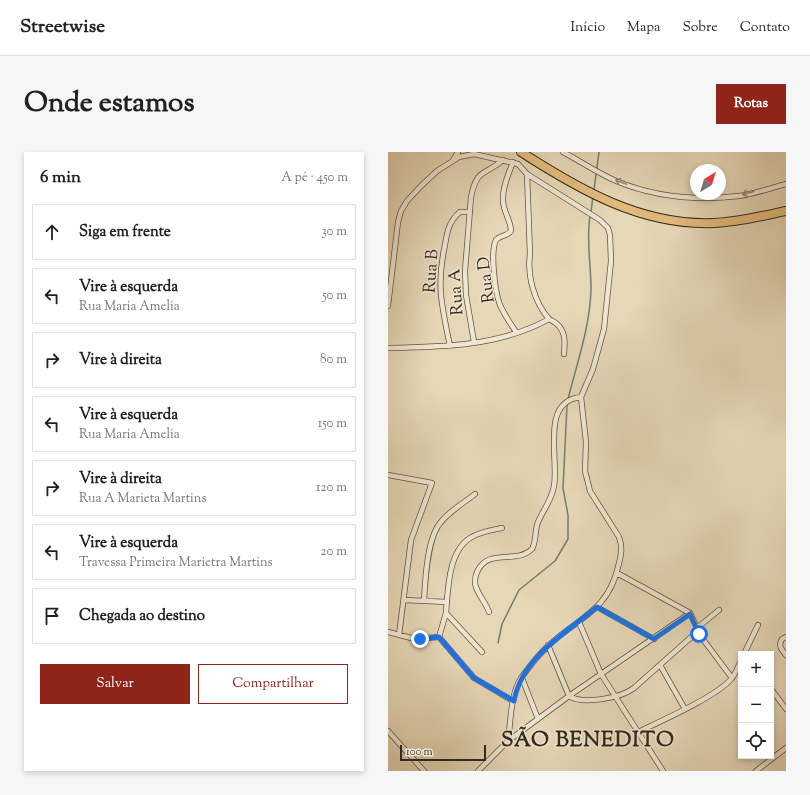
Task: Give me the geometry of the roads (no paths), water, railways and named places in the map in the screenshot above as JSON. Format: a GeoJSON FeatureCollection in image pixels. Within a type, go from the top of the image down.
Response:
{"type":"FeatureCollection","features":[{"type":"Feature","properties":{"kind":"highway"},"geometry":{"type":"LineString","coordinates":[[521,152],[588,193],[611,203],[654,218],[714,224],[745,220],[786,211]]}},
{"type":"Feature","properties":{"kind":"street"},"geometry":{"type":"LineString","coordinates":[[452,161],[458,152]]}},
{"type":"Feature","properties":{"kind":"street"},"geometry":{"type":"LineString","coordinates":[[563,152],[616,180],[640,189],[674,196],[706,198],[740,195],[786,184]]}},
{"type":"Feature","properties":{"kind":"street"},"geometry":{"type":"LineString","coordinates":[[388,306],[398,222],[401,211],[421,186],[437,171],[460,157],[474,154],[513,162],[527,174],[600,220],[608,228],[610,235],[611,262],[604,329],[593,369],[581,396],[586,442],[585,477],[590,491],[619,537],[622,551],[611,590],[597,607],[548,646],[522,678],[514,701],[508,741]]}},
{"type":"Feature","properties":{"kind":"street","name":"Rua A"},"geometry":{"type":"LineString","coordinates":[[474,342],[466,295],[465,271],[473,187],[478,176],[503,160]]}},
{"type":"Feature","properties":{"kind":"street","name":"Rua D"},"geometry":{"type":"LineString","coordinates":[[513,162],[503,197],[504,206],[512,231],[500,237],[494,244],[496,290],[503,311],[516,332]]}},
{"type":"Feature","properties":{"kind":"street"},"geometry":{"type":"LineString","coordinates":[[527,174],[530,254],[529,265],[538,299],[549,319],[558,325],[564,334],[564,354]]}},
{"type":"Feature","properties":{"kind":"street","name":"Rua B"},"geometry":{"type":"LineString","coordinates":[[450,346],[440,297],[440,264],[452,219],[460,212],[470,212]]}},
{"type":"Feature","properties":{"kind":"street"},"geometry":{"type":"LineString","coordinates":[[388,348],[450,346],[474,342],[516,332],[549,319]]}},
{"type":"Feature","properties":{"kind":"street"},"geometry":{"type":"LineString","coordinates":[[489,612],[476,586],[475,580],[480,566],[485,561],[495,557],[515,558],[529,552],[533,547],[538,521],[548,506],[554,487],[555,417],[564,402],[581,396]]}},
{"type":"Feature","properties":{"kind":"street"},"geometry":{"type":"LineString","coordinates":[[388,475],[432,483],[412,540],[399,636]]}},
{"type":"Feature","properties":{"kind":"street"},"geometry":{"type":"LineString","coordinates":[[424,601],[427,566],[436,529],[444,520],[475,494]]}},
{"type":"Feature","properties":{"kind":"street"},"geometry":{"type":"LineString","coordinates":[[439,637],[446,613],[452,573],[460,549],[470,538],[502,528]]}},
{"type":"Feature","properties":{"kind":"street"},"geometry":{"type":"LineString","coordinates":[[617,573],[690,614],[706,645],[732,678]]}},
{"type":"Feature","properties":{"kind":"street"},"geometry":{"type":"LineString","coordinates":[[404,600],[447,602]]}},
{"type":"Feature","properties":{"kind":"street"},"geometry":{"type":"LineString","coordinates":[[597,607],[654,639]]}},
{"type":"Feature","properties":{"kind":"street"},"geometry":{"type":"LineString","coordinates":[[548,646],[569,696],[578,699],[614,697],[630,691],[719,610]]}},
{"type":"Feature","properties":{"kind":"street"},"geometry":{"type":"LineString","coordinates":[[446,613],[482,652]]}},
{"type":"Feature","properties":{"kind":"street"},"geometry":{"type":"LineString","coordinates":[[478,771],[508,741],[569,696],[690,614]]}},
{"type":"Feature","properties":{"kind":"street"},"geometry":{"type":"LineString","coordinates":[[579,622],[601,674],[614,697],[663,771]]}},
{"type":"Feature","properties":{"kind":"street"},"geometry":{"type":"LineString","coordinates":[[745,651],[758,625]]}},
{"type":"Feature","properties":{"kind":"street"},"geometry":{"type":"LineString","coordinates":[[388,632],[399,636],[416,639],[439,637]]}},
{"type":"Feature","properties":{"kind":"street"},"geometry":{"type":"LineString","coordinates":[[439,637],[474,678],[514,701]]}},
{"type":"Feature","properties":{"kind":"street"},"geometry":{"type":"LineString","coordinates":[[786,637],[782,639],[780,643],[780,647],[786,655]]}},
{"type":"Feature","properties":{"kind":"street"},"geometry":{"type":"LineString","coordinates":[[660,665],[686,709]]}},
{"type":"Feature","properties":{"kind":"street"},"geometry":{"type":"LineString","coordinates":[[638,732],[686,709],[716,690],[732,678],[738,667]]}},
{"type":"Feature","properties":{"kind":"street"},"geometry":{"type":"LineString","coordinates":[[522,678],[538,720]]}},
{"type":"Feature","properties":{"kind":"street"},"geometry":{"type":"LineString","coordinates":[[774,693],[786,709]]}},
{"type":"Feature","properties":{"kind":"street"},"geometry":{"type":"LineString","coordinates":[[388,731],[424,771]]}},
{"type":"Feature","properties":{"kind":"street"},"geometry":{"type":"LineString","coordinates":[[756,771],[786,748]]}},
{"type":"Feature","properties":{"kind":"waterway"},"geometry":{"type":"LineString","coordinates":[[594,190],[599,152]]}},
{"type":"Feature","properties":{"kind":"waterway"},"geometry":{"type":"LineString","coordinates":[[591,212],[593,196]]}},
{"type":"Feature","properties":{"kind":"waterway"},"geometry":{"type":"LineString","coordinates":[[568,399],[582,345],[590,303],[591,280],[588,234],[590,216]]}},
{"type":"Feature","properties":{"kind":"waterway"},"geometry":{"type":"LineString","coordinates":[[498,643],[502,624],[519,590],[555,561],[568,539],[568,515],[563,488],[567,405]]}},
{"type":"Feature","properties":{"kind":"district","name":"SÃO BENEDITO"},"geometry":{"type":"Point","coordinates":[588,739]}}]}
